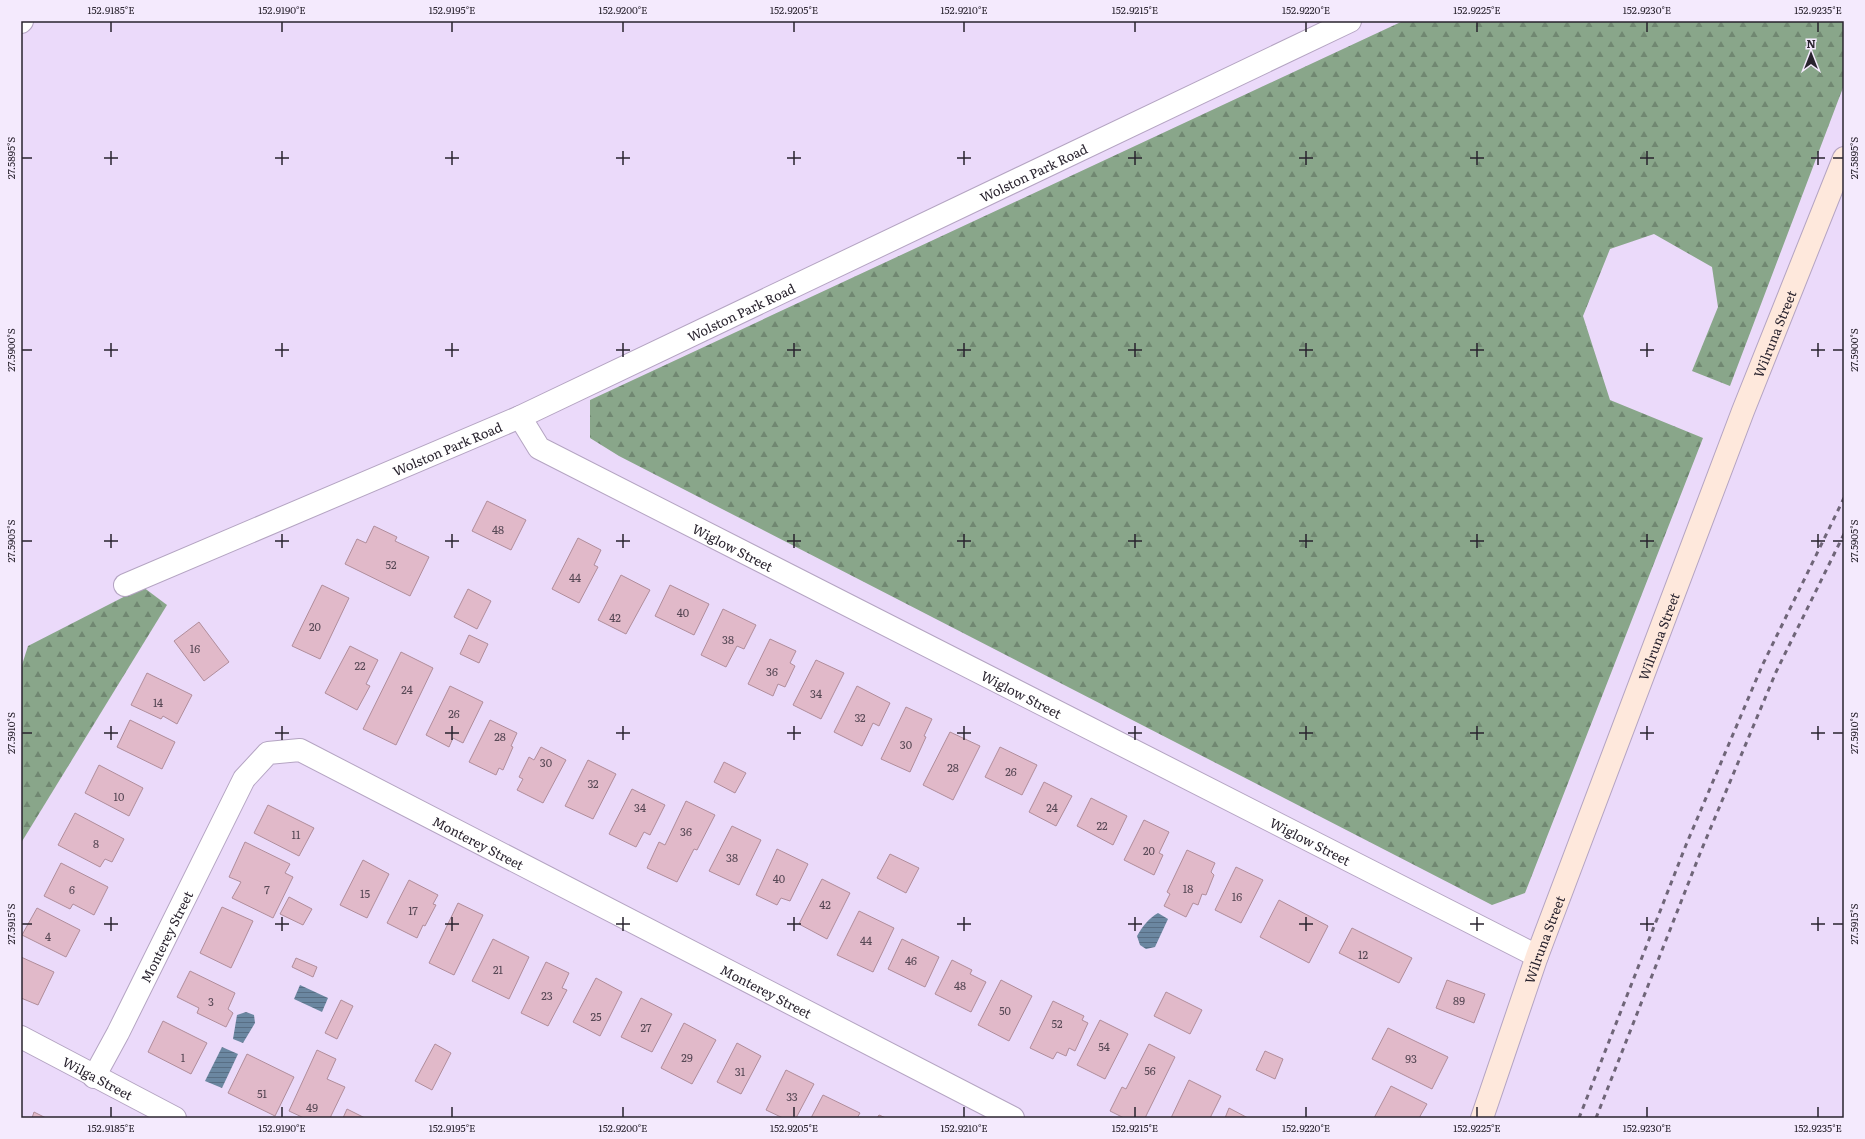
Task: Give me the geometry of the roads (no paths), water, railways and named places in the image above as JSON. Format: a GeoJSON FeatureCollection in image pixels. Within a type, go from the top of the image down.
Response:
{"type":"FeatureCollection","features":[{"type":"Feature","properties":{"kind":"main road","name":"Wilruna Street"},"geometry":{"type":"LineString","coordinates":[[1482,1118],[1537,956],[1743,411],[1844,158]]}},
{"type":"Feature","properties":{"kind":"street","name":"Wolston Park Road"},"geometry":{"type":"LineString","coordinates":[[125,585],[520,417],[1350,21]]}},
{"type":"Feature","properties":{"kind":"street","name":"Wiglow Street"},"geometry":{"type":"LineString","coordinates":[[520,417],[539,448],[1537,956]]}},
{"type":"Feature","properties":{"kind":"street","name":"Monterey Street"},"geometry":{"type":"LineString","coordinates":[[94,1077],[118,1033],[244,779],[268,753],[300,750],[1013,1118]]}},
{"type":"Feature","properties":{"kind":"street","name":"Wilga Street"},"geometry":{"type":"LineString","coordinates":[[21,1038],[175,1118]]}},
{"type":"Feature","properties":{"kind":"water"},"geometry":{"type":"Polygon","coordinates":[[[1158,913],[1168,919],[1155,947],[1146,949],[1140,945],[1137,936],[1146,923],[1158,913]]]}},
{"type":"Feature","properties":{"kind":"water"},"geometry":{"type":"Polygon","coordinates":[[[300,985],[328,998],[322,1012],[294,999],[300,985]]]}},
{"type":"Feature","properties":{"kind":"water"},"geometry":{"type":"Polygon","coordinates":[[[246,1012],[254,1015],[255,1023],[243,1043],[233,1039],[237,1015],[246,1012]]]}},
{"type":"Feature","properties":{"kind":"water"},"geometry":{"type":"Polygon","coordinates":[[[222,1047],[238,1054],[222,1088],[205,1081],[222,1047]]]}},
{"type":"Feature","properties":{"kind":"railway"},"geometry":{"type":"LineString","coordinates":[[1579,1118],[1686,845],[1762,666],[1844,498]]}},
{"type":"Feature","properties":{"kind":"railway"},"geometry":{"type":"LineString","coordinates":[[1596,1118],[1701,851],[1776,672],[1844,534]]}}]}
